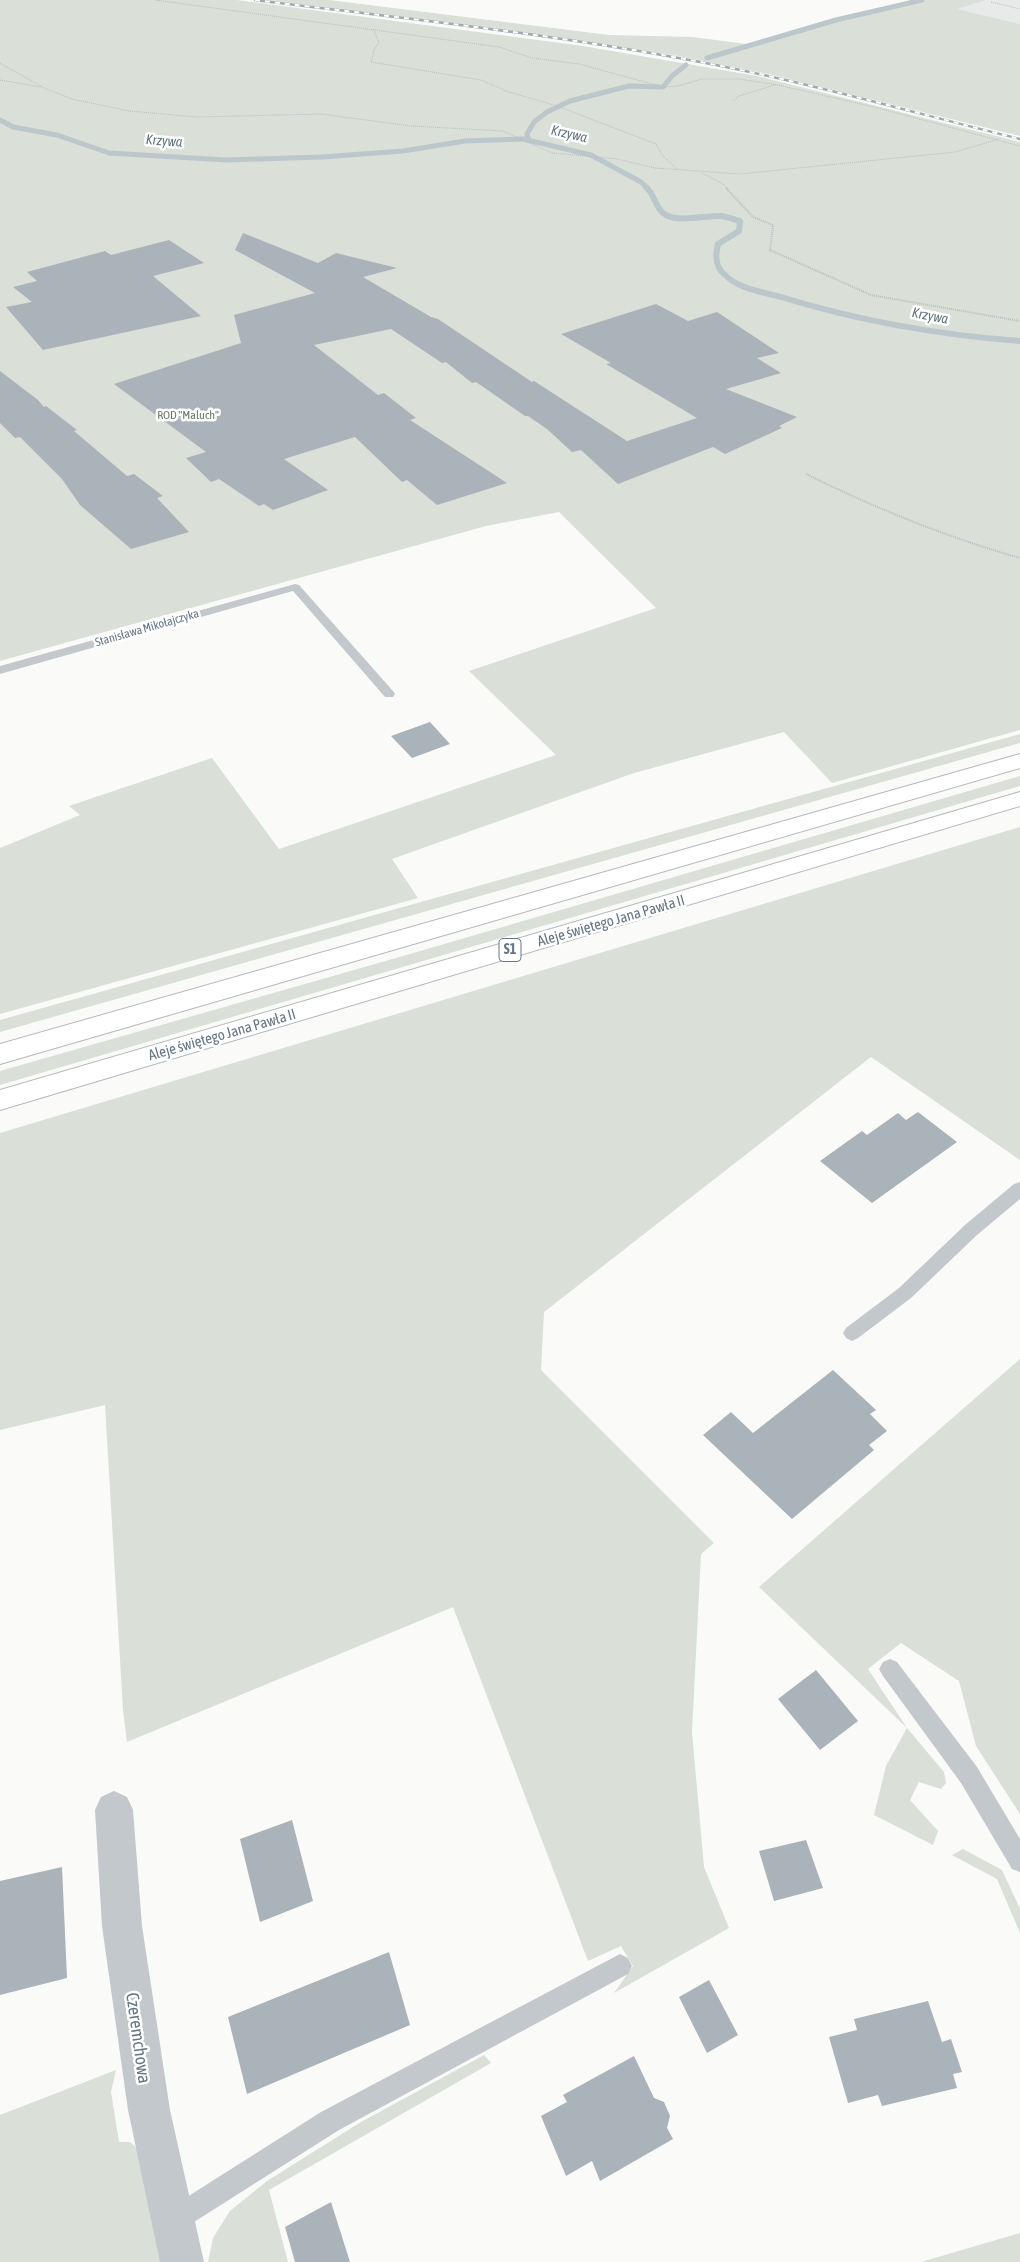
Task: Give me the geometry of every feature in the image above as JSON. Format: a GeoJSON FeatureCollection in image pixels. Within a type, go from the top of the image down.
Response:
{"type":"FeatureCollection","features":[{"type":"Feature","properties":{"kind":"highway"},"geometry":{"type":"LineString","coordinates":[[0,1054],[1020,761]]}},
{"type":"Feature","properties":{"kind":"highway","name":"Aleje świętego Jana Pawła II"},"geometry":{"type":"LineString","coordinates":[[0,1100],[1020,799]]}},
{"type":"Feature","properties":{"kind":"street","name":"Czeremchowa"},"geometry":{"type":"LineString","coordinates":[[114,1810],[122,1926],[148,2110],[182,2262]]}},
{"type":"Feature","properties":{"kind":"lane","name":"Stanisława Mikołajczyka"},"geometry":{"type":"LineString","coordinates":[[0,670],[295,587],[389,694]]}},
{"type":"Feature","properties":{"kind":"lane"},"geometry":{"type":"LineString","coordinates":[[852,1333],[904,1293],[971,1230],[1020,1189]]}},
{"type":"Feature","properties":{"kind":"lane"},"geometry":{"type":"LineString","coordinates":[[890,1670],[969,1775],[1020,1861]]}},
{"type":"Feature","properties":{"kind":"lane"},"geometry":{"type":"LineString","coordinates":[[172,2221],[330,2121],[620,1966]]}},
{"type":"Feature","properties":{"kind":"path"},"geometry":{"type":"LineString","coordinates":[[156,0],[498,47],[532,58],[579,64],[663,87],[678,86],[691,81],[708,79],[739,79],[778,85],[999,139],[1020,146]]}},
{"type":"Feature","properties":{"kind":"path"},"geometry":{"type":"LineString","coordinates":[[991,2],[1020,9]]}},
{"type":"Feature","properties":{"kind":"path"},"geometry":{"type":"LineString","coordinates":[[372,29],[379,42],[374,50],[371,62],[481,80],[509,92],[557,106],[656,144],[662,155],[678,170]]}},
{"type":"Feature","properties":{"kind":"path"},"geometry":{"type":"LineString","coordinates":[[0,63],[44,88],[72,99],[129,110],[197,117],[321,114],[411,126],[503,131],[552,153],[617,159],[655,168],[678,170],[740,174],[956,152],[999,139]]}},
{"type":"Feature","properties":{"kind":"path"},"geometry":{"type":"LineString","coordinates":[[0,80],[44,88]]}},
{"type":"Feature","properties":{"kind":"path"},"geometry":{"type":"LineString","coordinates":[[733,100],[739,96],[778,85]]}},
{"type":"Feature","properties":{"kind":"path"},"geometry":{"type":"LineString","coordinates":[[694,171],[708,174],[723,184],[753,217],[773,225],[770,250],[871,295],[1020,322]]}},
{"type":"Feature","properties":{"kind":"path"},"geometry":{"type":"LineString","coordinates":[[806,474],[892,515],[933,532],[1020,558]]}},
{"type":"Feature","properties":{"kind":"shaded area"},"geometry":{"type":"Polygon","coordinates":[[[987,0],[1020,0],[1020,24],[956,9],[987,0]]]}},
{"type":"Feature","properties":{"kind":"green space","name":"ROD \"Maluch\""},"geometry":{"type":"Polygon","coordinates":[[[0,0],[237,0],[583,46],[757,76],[1020,142],[1020,730],[832,783],[784,732],[634,773],[392,859],[418,898],[0,1014],[0,848],[80,815],[69,806],[212,758],[279,849],[556,755],[469,671],[656,608],[559,512],[486,526],[0,661],[0,0]]]}},
{"type":"Feature","properties":{"kind":"green space"},"geometry":{"type":"Polygon","coordinates":[[[270,0],[329,0],[609,35],[692,37],[754,45],[838,21],[926,0],[987,0],[957,9],[1020,24],[1020,136],[769,74],[673,55],[270,0]]]}},
{"type":"Feature","properties":{"kind":"green space"},"geometry":{"type":"Polygon","coordinates":[[[1020,734],[1020,743],[0,1032],[0,1020],[1020,734]]]}},
{"type":"Feature","properties":{"kind":"green space"},"geometry":{"type":"Polygon","coordinates":[[[1020,776],[1020,786],[0,1085],[0,1071],[410,954],[1020,776]]]}},
{"type":"Feature","properties":{"kind":"green space"},"geometry":{"type":"Polygon","coordinates":[[[1020,827],[1020,1160],[871,1057],[544,1312],[541,1370],[714,1543],[701,1554],[692,1732],[704,1867],[729,1928],[614,1993],[633,1966],[621,1946],[588,1961],[453,1607],[127,1742],[123,1710],[105,1405],[0,1430],[0,1133],[1020,827]]]}},
{"type":"Feature","properties":{"kind":"green space"},"geometry":{"type":"Polygon","coordinates":[[[1020,1359],[1020,1814],[976,1746],[959,1681],[901,1643],[868,1669],[907,1728],[759,1587],[1020,1359]]]}},
{"type":"Feature","properties":{"kind":"green space"},"geometry":{"type":"Polygon","coordinates":[[[907,1728],[944,1772],[946,1783],[941,1789],[919,1782],[910,1800],[938,1831],[933,1845],[874,1815],[886,1766],[907,1728]]]}},
{"type":"Feature","properties":{"kind":"green space"},"geometry":{"type":"Polygon","coordinates":[[[963,1849],[1002,1870],[1020,1909],[1020,1933],[997,1879],[952,1855],[963,1849]]]}},
{"type":"Feature","properties":{"kind":"green space"},"geometry":{"type":"Polygon","coordinates":[[[484,2055],[491,2063],[269,2190],[288,2262],[208,2262],[213,2238],[230,2211],[267,2181],[361,2122],[484,2055]]]}},
{"type":"Feature","properties":{"kind":"green space"},"geometry":{"type":"Polygon","coordinates":[[[116,2070],[111,2092],[119,2142],[130,2142],[142,2153],[166,2262],[0,2262],[0,2115],[116,2070]]]}},
{"type":"Feature","properties":{"kind":"green space"},"geometry":{"type":"Polygon","coordinates":[[[1020,2233],[1020,2262],[921,2262],[1020,2233]]]}},
{"type":"Feature","properties":{"kind":"building"},"geometry":{"type":"Polygon","coordinates":[[[243,233],[318,263],[336,253],[397,268],[363,277],[431,317],[438,319],[532,382],[534,381],[627,441],[697,418],[606,364],[611,363],[561,334],[656,304],[688,321],[717,312],[779,353],[757,358],[781,373],[726,389],[797,417],[779,426],[782,428],[725,454],[713,447],[618,484],[581,450],[572,452],[547,429],[528,416],[525,416],[476,382],[472,383],[446,362],[442,363],[391,329],[314,345],[378,395],[384,393],[416,418],[410,420],[507,483],[437,505],[407,480],[402,482],[355,437],[284,459],[328,490],[273,510],[264,504],[259,506],[219,479],[211,482],[186,458],[206,452],[114,384],[241,343],[234,315],[315,293],[235,250],[243,233]]]}},
{"type":"Feature","properties":{"kind":"building"},"geometry":{"type":"Polygon","coordinates":[[[169,240],[204,263],[153,276],[201,316],[43,350],[6,307],[32,302],[13,287],[37,281],[27,272],[105,251],[111,255],[169,240]]]}},
{"type":"Feature","properties":{"kind":"building"},"geometry":{"type":"Polygon","coordinates":[[[0,371],[38,400],[44,407],[46,406],[77,430],[74,431],[127,476],[134,474],[163,496],[157,498],[189,532],[131,549],[80,505],[62,479],[20,437],[15,438],[0,423],[0,371]]]}},
{"type":"Feature","properties":{"kind":"building"},"geometry":{"type":"Polygon","coordinates":[[[430,722],[450,744],[412,758],[391,736],[430,722]]]}},
{"type":"Feature","properties":{"kind":"building"},"geometry":{"type":"Polygon","coordinates":[[[918,1112],[957,1142],[872,1203],[820,1161],[862,1131],[867,1135],[898,1113],[906,1120],[918,1112]]]}},
{"type":"Feature","properties":{"kind":"building"},"geometry":{"type":"Polygon","coordinates":[[[833,1370],[876,1410],[870,1414],[887,1431],[869,1445],[874,1450],[792,1519],[703,1435],[731,1412],[753,1433],[833,1370]]]}},
{"type":"Feature","properties":{"kind":"building"},"geometry":{"type":"Polygon","coordinates":[[[816,1670],[858,1721],[820,1750],[778,1699],[816,1670]]]}},
{"type":"Feature","properties":{"kind":"building"},"geometry":{"type":"Polygon","coordinates":[[[292,1820],[313,1901],[260,1922],[240,1839],[292,1820]]]}},
{"type":"Feature","properties":{"kind":"building"},"geometry":{"type":"Polygon","coordinates":[[[806,1840],[823,1888],[774,1901],[759,1851],[806,1840]]]}},
{"type":"Feature","properties":{"kind":"building"},"geometry":{"type":"Polygon","coordinates":[[[62,1867],[67,1978],[0,1995],[0,1881],[62,1867]]]}},
{"type":"Feature","properties":{"kind":"building"},"geometry":{"type":"Polygon","coordinates":[[[389,1952],[410,2025],[247,2094],[228,2017],[389,1952]]]}},
{"type":"Feature","properties":{"kind":"building"},"geometry":{"type":"Polygon","coordinates":[[[709,1980],[738,2035],[707,2053],[679,1997],[709,1980]]]}},
{"type":"Feature","properties":{"kind":"building"},"geometry":{"type":"Polygon","coordinates":[[[928,2001],[942,2042],[951,2039],[962,2072],[953,2074],[957,2088],[882,2106],[878,2095],[848,2103],[829,2037],[857,2030],[854,2019],[928,2001]]]}},
{"type":"Feature","properties":{"kind":"building"},"geometry":{"type":"Polygon","coordinates":[[[634,2056],[654,2098],[664,2102],[670,2116],[667,2128],[673,2139],[600,2181],[592,2161],[566,2176],[541,2116],[567,2102],[563,2095],[634,2056]]]}},
{"type":"Feature","properties":{"kind":"building"},"geometry":{"type":"Polygon","coordinates":[[[331,2202],[350,2262],[295,2262],[285,2227],[331,2202]]]}},
{"type":"Feature","properties":{"kind":"waterway"},"geometry":{"type":"LineString","coordinates":[[707,58],[836,20],[922,0]]}},
{"type":"Feature","properties":{"kind":"waterway"},"geometry":{"type":"LineString","coordinates":[[529,140],[527,134],[534,122],[547,112],[570,101],[629,86],[663,87],[672,76],[686,65]]}},
{"type":"Feature","properties":{"kind":"waterway","name":"Krzywa"},"geometry":{"type":"LineString","coordinates":[[0,120],[13,127],[57,135],[109,153],[226,160],[322,157],[403,151],[465,141],[523,139],[591,155],[641,182],[647,188]]}},
{"type":"Feature","properties":{"kind":"waterway","name":"Krzywa"},"geometry":{"type":"LineString","coordinates":[[647,188],[660,210],[669,216],[683,219],[721,216],[740,221],[739,231],[718,244],[716,257],[722,272],[731,280],[744,287],[810,306],[899,326],[959,335],[1020,341]]}},
{"type":"Feature","properties":{"kind":"railway"},"geometry":{"type":"LineString","coordinates":[[255,0],[486,28],[659,54],[792,81],[1020,139]]}}]}
